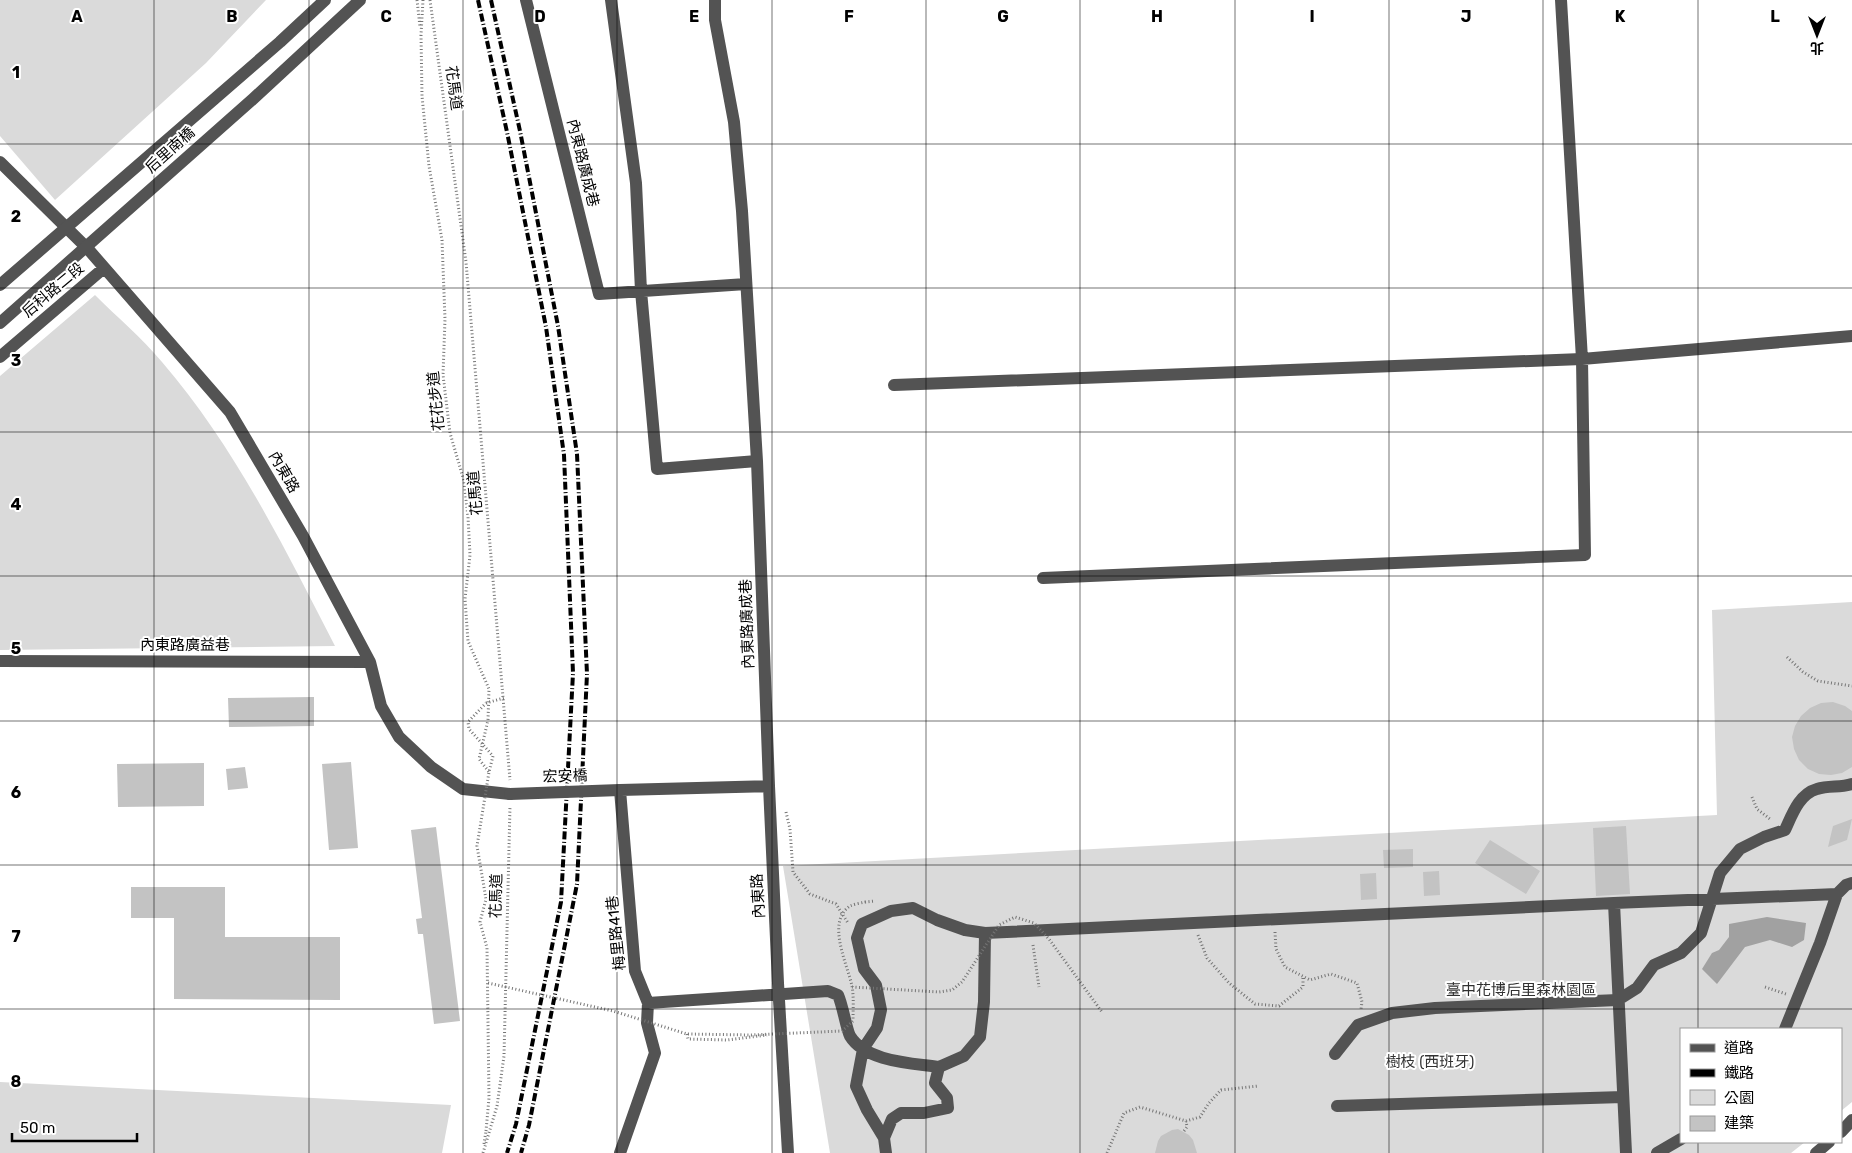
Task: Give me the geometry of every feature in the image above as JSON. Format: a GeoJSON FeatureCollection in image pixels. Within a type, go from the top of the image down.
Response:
{"type":"FeatureCollection","features":[{"type":"Feature","properties":{"kind":"street","name":"后里南橋"},"geometry":{"type":"LineString","coordinates":[[0,285],[280,42],[325,0]]}},
{"type":"Feature","properties":{"kind":"street","name":"后里南橋"},"geometry":{"type":"LineString","coordinates":[[0,323],[253,99],[360,0]]}},
{"type":"Feature","properties":{"kind":"street","name":"內東路廣成巷"},"geometry":{"type":"LineString","coordinates":[[526,0],[599,294],[746,284],[758,461],[769,786]]}},
{"type":"Feature","properties":{"kind":"street"},"geometry":{"type":"LineString","coordinates":[[611,0],[636,183],[641,291],[657,469],[758,461]]}},
{"type":"Feature","properties":{"kind":"street"},"geometry":{"type":"LineString","coordinates":[[715,0],[715,20],[734,122],[746,284]]}},
{"type":"Feature","properties":{"kind":"street"},"geometry":{"type":"LineString","coordinates":[[1043,578],[1585,555],[1582,359],[1561,0]]}},
{"type":"Feature","properties":{"kind":"street","name":"內東路"},"geometry":{"type":"LineString","coordinates":[[0,162],[88,249],[230,412],[303,536],[370,662],[381,706],[399,737],[431,768],[463,788],[510,794]]}},
{"type":"Feature","properties":{"kind":"street"},"geometry":{"type":"LineString","coordinates":[[0,277],[63,226]]}},
{"type":"Feature","properties":{"kind":"street","name":"后科路二段"},"geometry":{"type":"LineString","coordinates":[[0,357],[104,268]]}},
{"type":"Feature","properties":{"kind":"street"},"geometry":{"type":"LineString","coordinates":[[894,386],[1582,359],[1852,336]]}},
{"type":"Feature","properties":{"kind":"street","name":"內東路廣益巷"},"geometry":{"type":"LineString","coordinates":[[0,662],[370,662]]}},
{"type":"Feature","properties":{"kind":"street"},"geometry":{"type":"LineString","coordinates":[[1334,1054],[1358,1025],[1392,1013],[1434,1008],[1618,1000],[1637,988],[1654,965],[1680,954],[1701,933],[1720,873],[1740,848],[1785,830],[1793,812],[1803,798],[1817,789],[1843,787],[1852,784]]}},
{"type":"Feature","properties":{"kind":"street"},"geometry":{"type":"LineString","coordinates":[[620,790],[769,786]]}},
{"type":"Feature","properties":{"kind":"street","name":"內東路"},"geometry":{"type":"LineString","coordinates":[[769,786],[788,1153]]}},
{"type":"Feature","properties":{"kind":"street","name":"宏安橋"},"geometry":{"type":"LineString","coordinates":[[510,794],[620,790]]}},
{"type":"Feature","properties":{"kind":"street","name":"梅里路41巷"},"geometry":{"type":"LineString","coordinates":[[620,790],[635,971],[648,1003],[647,1023],[655,1053],[620,1153]]}},
{"type":"Feature","properties":{"kind":"street"},"geometry":{"type":"LineString","coordinates":[[1785,1028],[1799,998],[1837,894],[1846,885],[1852,883]]}},
{"type":"Feature","properties":{"kind":"street"},"geometry":{"type":"LineString","coordinates":[[886,1153],[884,1138],[867,1110],[856,1086],[863,1049],[877,1028],[881,1010],[876,985],[864,969],[858,938],[862,924],[891,911],[913,908],[937,920],[964,930],[985,933],[1712,898],[1837,894]]}},
{"type":"Feature","properties":{"kind":"street"},"geometry":{"type":"LineString","coordinates":[[1614,903],[1626,1153]]}},
{"type":"Feature","properties":{"kind":"street"},"geometry":{"type":"LineString","coordinates":[[648,1003],[828,991],[838,995],[844,1007],[850,1035],[863,1049],[883,1058],[939,1067],[964,1056],[980,1037],[984,1002],[985,933]]}},
{"type":"Feature","properties":{"kind":"street"},"geometry":{"type":"LineString","coordinates":[[884,1138],[892,1119],[901,1112],[924,1112],[948,1108],[947,1098],[934,1082],[939,1067]]}},
{"type":"Feature","properties":{"kind":"street"},"geometry":{"type":"LineString","coordinates":[[1337,1106],[1623,1097]]}},
{"type":"Feature","properties":{"kind":"street"},"geometry":{"type":"LineString","coordinates":[[1842,1131],[1852,1120]]}},
{"type":"Feature","properties":{"kind":"street"},"geometry":{"type":"LineString","coordinates":[[1657,1153],[1680,1140]]}},
{"type":"Feature","properties":{"kind":"street"},"geometry":{"type":"LineString","coordinates":[[1816,1153],[1828,1143]]}},
{"type":"Feature","properties":{"kind":"path","name":"花花步道"},"geometry":{"type":"LineString","coordinates":[[417,0],[421,35]]}},
{"type":"Feature","properties":{"kind":"path","name":"花花步道"},"geometry":{"type":"LineString","coordinates":[[423,0],[421,35],[422,96],[427,149],[442,240],[445,319],[444,375],[450,433],[464,481],[468,517],[470,555],[465,600],[468,641],[488,689],[488,720],[479,759],[488,772]]}},
{"type":"Feature","properties":{"kind":"path","name":"花馬道"},"geometry":{"type":"LineString","coordinates":[[430,0],[466,262],[504,698],[510,794],[504,1056],[497,1106],[483,1153]]}},
{"type":"Feature","properties":{"kind":"path"},"geometry":{"type":"LineString","coordinates":[[1787,657],[1803,672],[1818,681],[1852,686]]}},
{"type":"Feature","properties":{"kind":"path"},"geometry":{"type":"LineString","coordinates":[[488,702],[504,698]]}},
{"type":"Feature","properties":{"kind":"path","name":"花馬道"},"geometry":{"type":"LineString","coordinates":[[483,1153],[488,1098],[488,983],[487,948],[480,922],[486,899],[477,846],[488,772],[493,756],[469,729],[468,722],[488,702]]}},
{"type":"Feature","properties":{"kind":"path"},"geometry":{"type":"LineString","coordinates":[[1752,797],[1757,809],[1785,830]]}},
{"type":"Feature","properties":{"kind":"path"},"geometry":{"type":"LineString","coordinates":[[784,806],[790,829],[792,872],[810,894],[836,904],[858,938]]}},
{"type":"Feature","properties":{"kind":"path"},"geometry":{"type":"LineString","coordinates":[[488,983],[613,1011],[688,1034],[751,1035],[842,1031],[853,1021],[852,987],[837,930],[840,916],[851,905],[865,902]]}},
{"type":"Feature","properties":{"kind":"path"},"geometry":{"type":"LineString","coordinates":[[852,987],[939,992],[952,990],[962,982],[999,925],[1016,916],[1034,923],[1049,939],[1102,1012]]}},
{"type":"Feature","properties":{"kind":"path"},"geometry":{"type":"LineString","coordinates":[[1274,919],[1276,949],[1285,967],[1310,980],[1332,974],[1357,983],[1362,1002],[1358,1025]]}},
{"type":"Feature","properties":{"kind":"path"},"geometry":{"type":"LineString","coordinates":[[1193,922],[1206,958],[1229,983],[1255,1004],[1278,1006],[1303,987],[1304,976]]}},
{"type":"Feature","properties":{"kind":"path"},"geometry":{"type":"LineString","coordinates":[[1032,931],[1034,960],[1039,986]]}},
{"type":"Feature","properties":{"kind":"path"},"geometry":{"type":"LineString","coordinates":[[1764,987],[1799,998]]}},
{"type":"Feature","properties":{"kind":"path"},"geometry":{"type":"LineString","coordinates":[[688,1034],[688,1039],[727,1040],[760,1036]]}},
{"type":"Feature","properties":{"kind":"path"},"geometry":{"type":"LineString","coordinates":[[1107,1153],[1124,1113],[1140,1107],[1186,1121],[1200,1117],[1221,1090],[1258,1086]]}},
{"type":"Feature","properties":{"kind":"path"},"geometry":{"type":"LineString","coordinates":[[1184,1131],[1187,1127],[1186,1121]]}},
{"type":"Feature","properties":{"kind":"green space"},"geometry":{"type":"Polygon","coordinates":[[[0,0],[266,0],[206,63],[55,200],[0,136],[0,0]]]}},
{"type":"Feature","properties":{"kind":"green space"},"geometry":{"type":"Polygon","coordinates":[[[95,295],[154,353],[213,428],[257,499],[335,646],[0,650],[0,376],[95,295]]]}},
{"type":"Feature","properties":{"kind":"green space","name":"臺中花博后里森林園區"},"geometry":{"type":"Polygon","coordinates":[[[1852,602],[1852,1102],[1842,1110],[1842,1028],[1680,1028],[1680,1143],[1804,1143],[1791,1153],[830,1153],[783,866],[1717,815],[1712,610],[1852,602]]]}},
{"type":"Feature","properties":{"kind":"green space"},"geometry":{"type":"Polygon","coordinates":[[[0,1082],[451,1105],[442,1153],[0,1153],[0,1082]]]}},
{"type":"Feature","properties":{"kind":"shaded area"},"geometry":{"type":"Polygon","coordinates":[[[1767,917],[1806,923],[1804,940],[1792,947],[1770,940],[1745,947],[1717,984],[1702,969],[1712,953],[1719,950],[1729,937],[1729,924],[1767,917]]]}},
{"type":"Feature","properties":{"kind":"building"},"geometry":{"type":"Polygon","coordinates":[[[314,697],[314,726],[229,727],[228,698],[314,697]]]}},
{"type":"Feature","properties":{"kind":"building"},"geometry":{"type":"Polygon","coordinates":[[[1833,702],[1845,706],[1852,711],[1852,767],[1842,773],[1831,775],[1819,774],[1808,769],[1799,760],[1794,749],[1792,737],[1795,726],[1801,716],[1810,708],[1821,703],[1833,702]]]}},
{"type":"Feature","properties":{"kind":"building"},"geometry":{"type":"Polygon","coordinates":[[[351,762],[358,848],[329,850],[322,764],[351,762]]]}},
{"type":"Feature","properties":{"kind":"building"},"geometry":{"type":"Polygon","coordinates":[[[204,763],[204,806],[118,807],[117,764],[204,763]]]}},
{"type":"Feature","properties":{"kind":"building"},"geometry":{"type":"Polygon","coordinates":[[[245,767],[248,788],[228,790],[226,769],[245,767]]]}},
{"type":"Feature","properties":{"kind":"building"},"geometry":{"type":"Polygon","coordinates":[[[1852,819],[1847,840],[1828,847],[1833,826],[1852,819]]]}},
{"type":"Feature","properties":{"kind":"building"},"geometry":{"type":"Polygon","coordinates":[[[1626,826],[1630,894],[1596,896],[1593,828],[1626,826]]]}},
{"type":"Feature","properties":{"kind":"building"},"geometry":{"type":"Polygon","coordinates":[[[436,827],[460,1021],[434,1024],[423,934],[418,934],[416,919],[422,918],[411,830],[436,827]]]}},
{"type":"Feature","properties":{"kind":"building"},"geometry":{"type":"Polygon","coordinates":[[[1490,840],[1540,871],[1526,894],[1475,863],[1490,840]]]}},
{"type":"Feature","properties":{"kind":"building"},"geometry":{"type":"Polygon","coordinates":[[[1413,849],[1413,867],[1384,868],[1383,850],[1413,849]]]}},
{"type":"Feature","properties":{"kind":"building"},"geometry":{"type":"Polygon","coordinates":[[[1439,871],[1440,895],[1424,896],[1423,872],[1439,871]]]}},
{"type":"Feature","properties":{"kind":"building"},"geometry":{"type":"Polygon","coordinates":[[[1376,873],[1377,899],[1361,900],[1360,874],[1376,873]]]}},
{"type":"Feature","properties":{"kind":"building"},"geometry":{"type":"Polygon","coordinates":[[[131,887],[225,887],[225,937],[340,937],[340,1000],[174,999],[174,918],[131,918],[131,887]]]}},
{"type":"Feature","properties":{"kind":"building"},"geometry":{"type":"Polygon","coordinates":[[[1178,1129],[1189,1135],[1193,1140],[1197,1153],[1155,1153],[1161,1136],[1178,1129]]]}},
{"type":"Feature","properties":{"kind":"railway"},"geometry":{"type":"LineString","coordinates":[[478,0],[507,132],[546,327],[564,455],[573,673],[561,902],[516,1124],[507,1153]]}},
{"type":"Feature","properties":{"kind":"railway"},"geometry":{"type":"LineString","coordinates":[[491,0],[520,131],[558,326],[577,454],[587,674],[577,884],[529,1125],[521,1153]]}},
{"type":"Feature","properties":{"kind":"park label","name":"樹枝 (西班牙)"},"geometry":{"type":"Point","coordinates":[1430,1062]}}]}
